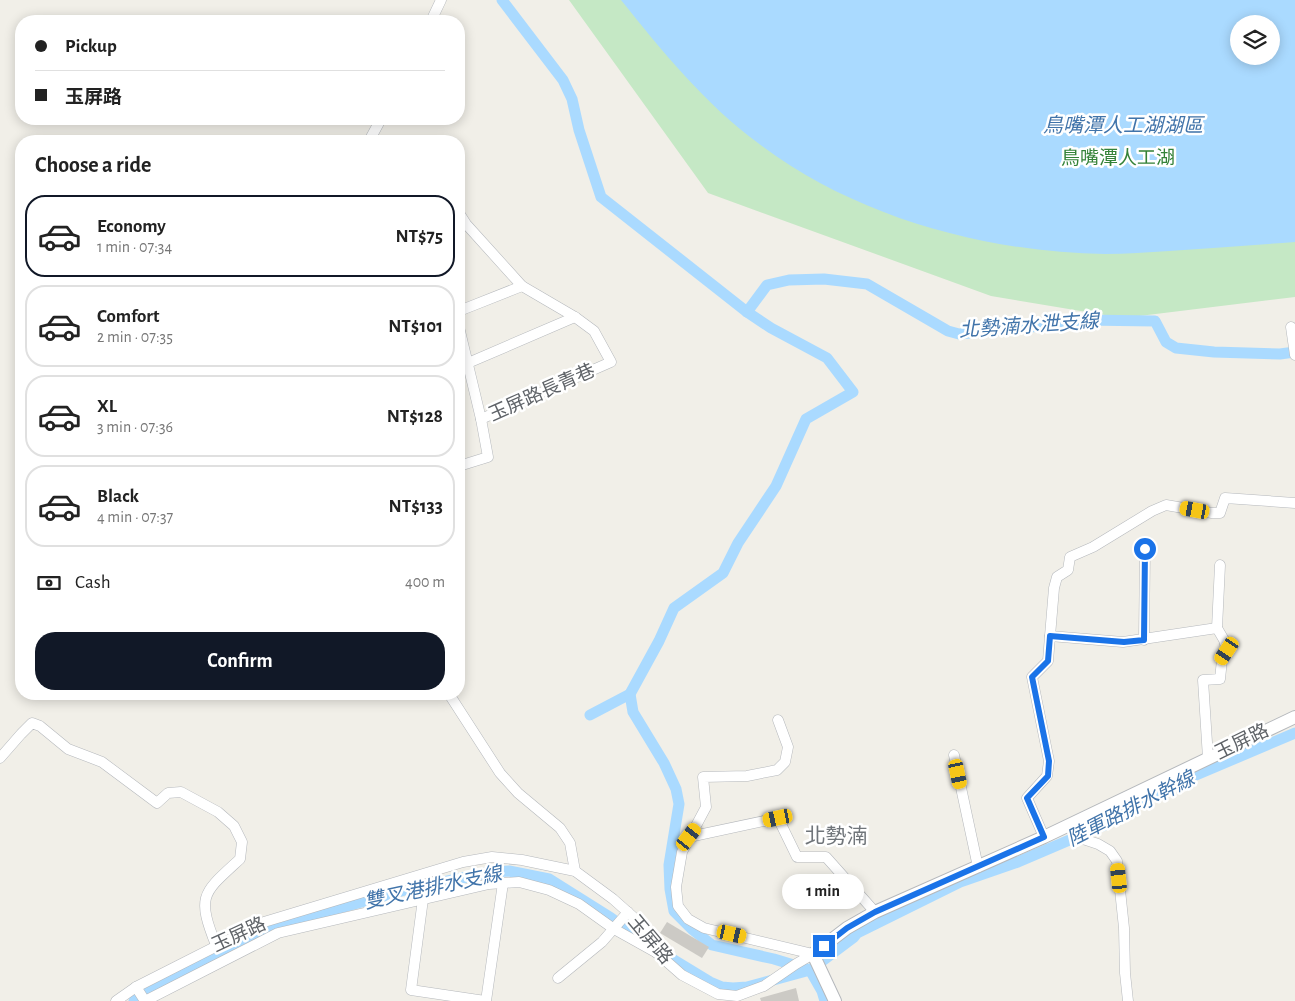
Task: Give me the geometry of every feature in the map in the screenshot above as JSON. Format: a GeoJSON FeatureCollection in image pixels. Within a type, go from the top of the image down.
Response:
{"type":"FeatureCollection","features":[{"type":"Feature","properties":{"kind":"street"},"geometry":{"type":"LineString","coordinates":[[434,15],[441,0]]}},
{"type":"Feature","properties":{"kind":"street"},"geometry":{"type":"LineString","coordinates":[[465,228],[522,286],[575,317]]}},
{"type":"Feature","properties":{"kind":"street"},"geometry":{"type":"LineString","coordinates":[[465,309],[522,286]]}},
{"type":"Feature","properties":{"kind":"street"},"geometry":{"type":"LineString","coordinates":[[468,363],[575,317]]}},
{"type":"Feature","properties":{"kind":"street","name":"玉屏路長青巷"},"geometry":{"type":"LineString","coordinates":[[465,464],[488,457],[481,419],[611,362],[594,331],[575,317]]}},
{"type":"Feature","properties":{"kind":"street"},"geometry":{"type":"LineString","coordinates":[[1291,327],[1295,355]]}},
{"type":"Feature","properties":{"kind":"street"},"geometry":{"type":"LineString","coordinates":[[465,351],[481,419]]}},
{"type":"Feature","properties":{"kind":"street"},"geometry":{"type":"LineString","coordinates":[[1044,837],[1027,798],[1048,776],[1049,761],[1032,677],[1048,661],[1057,577],[1068,570],[1070,557],[1093,547],[1152,511],[1166,505],[1220,513],[1225,498],[1295,503]]}},
{"type":"Feature","properties":{"kind":"street"},"geometry":{"type":"LineString","coordinates":[[1144,640],[1145,549]]}},
{"type":"Feature","properties":{"kind":"street"},"geometry":{"type":"LineString","coordinates":[[1208,758],[1203,680],[1220,679],[1222,660],[1227,651],[1224,640],[1217,628],[1220,565]]}},
{"type":"Feature","properties":{"kind":"street"},"geometry":{"type":"LineString","coordinates":[[1050,636],[1124,642],[1217,628]]}},
{"type":"Feature","properties":{"kind":"street"},"geometry":{"type":"LineString","coordinates":[[453,700],[500,773],[518,793],[560,828],[570,843],[575,871]]}},
{"type":"Feature","properties":{"kind":"street","name":"玉屏路"},"geometry":{"type":"LineString","coordinates":[[116,1001],[136,987],[264,922],[463,862],[492,857],[522,860],[575,871],[613,899],[640,923],[657,954],[682,975],[718,994],[736,996],[764,986],[811,956],[847,928],[875,912],[1074,824],[1295,717]]}},
{"type":"Feature","properties":{"kind":"street"},"geometry":{"type":"LineString","coordinates":[[778,720],[788,747],[785,762],[777,770],[747,776],[703,777],[706,807],[682,852],[676,887],[678,906],[688,918],[704,928],[780,946],[811,956],[820,969],[834,1001]]}},
{"type":"Feature","properties":{"kind":"street"},"geometry":{"type":"LineString","coordinates":[[0,758],[32,723],[40,726],[68,749],[102,762],[157,803],[168,793],[181,792],[218,812],[234,826],[242,842],[240,859],[215,881],[206,896],[205,914],[216,945]]}},
{"type":"Feature","properties":{"kind":"street"},"geometry":{"type":"LineString","coordinates":[[954,755],[978,867]]}},
{"type":"Feature","properties":{"kind":"street"},"geometry":{"type":"LineString","coordinates":[[689,837],[778,818],[797,857],[826,857],[875,912]]}},
{"type":"Feature","properties":{"kind":"street"},"geometry":{"type":"LineString","coordinates":[[1074,824],[1083,839],[1098,844],[1110,851],[1117,861],[1124,928],[1128,1001]]}},
{"type":"Feature","properties":{"kind":"street"},"geometry":{"type":"LineString","coordinates":[[136,987],[145,1001],[278,933],[489,884],[503,883],[519,882],[549,890],[579,904],[614,929],[657,954]]}},
{"type":"Feature","properties":{"kind":"street"},"geometry":{"type":"LineString","coordinates":[[423,899],[411,990],[485,1001],[503,883]]}},
{"type":"Feature","properties":{"kind":"street"},"geometry":{"type":"LineString","coordinates":[[558,978],[602,942],[628,912]]}},
{"type":"Feature","properties":{"kind":"green space","name":"鳥嘴潭人工湖湖區"},"geometry":{"type":"Polygon","coordinates":[[[569,0],[1295,0],[1295,297],[1123,318],[991,296],[708,193],[569,0]]]}},
{"type":"Feature","properties":{"kind":"water","name":"鳥嘴潭人工湖湖區"},"geometry":{"type":"Polygon","coordinates":[[[621,0],[1295,0],[1295,242],[1105,254],[1059,252],[1013,246],[968,238],[922,226],[836,191],[796,169],[739,128],[702,94],[668,57],[621,0]]]}},
{"type":"Feature","properties":{"kind":"building"},"geometry":{"type":"Polygon","coordinates":[[[667,922],[709,947],[702,958],[660,933],[667,922]]]}},
{"type":"Feature","properties":{"kind":"building"},"geometry":{"type":"Polygon","coordinates":[[[796,988],[799,1001],[761,1001],[760,998],[796,988]]]}},
{"type":"Feature","properties":{"kind":"waterway"},"geometry":{"type":"LineString","coordinates":[[502,0],[563,80],[572,99],[579,130],[601,197],[747,312],[771,328],[827,358],[853,392],[806,419],[776,486],[738,543],[723,573],[674,608],[659,641],[630,694],[590,715]]}},
{"type":"Feature","properties":{"kind":"waterway","name":"北勢湳水泄支線"},"geometry":{"type":"LineString","coordinates":[[747,312],[767,285],[789,280],[824,279],[867,284],[948,331],[959,334],[1083,320],[1155,321],[1166,342],[1176,348],[1214,352],[1280,354],[1295,352]]}},
{"type":"Feature","properties":{"kind":"waterway"},"geometry":{"type":"LineString","coordinates":[[630,694],[633,712],[664,763],[676,789],[679,804],[669,865],[670,889],[674,911],[712,945],[774,959],[810,970],[822,991],[825,1001]]}},
{"type":"Feature","properties":{"kind":"waterway","name":"陸軍路排水幹線"},"geometry":{"type":"LineString","coordinates":[[659,951],[710,982],[722,987],[747,987],[810,970],[857,933],[960,882],[1018,862],[1107,824],[1144,801],[1189,778],[1295,733]]}},
{"type":"Feature","properties":{"kind":"waterway","name":"雙叉港排水支線"},"geometry":{"type":"LineString","coordinates":[[134,1001],[147,990],[241,940],[282,924],[405,890],[491,872],[509,871],[549,879],[611,918],[643,941]]}},
{"type":"Feature","properties":{"kind":"district","name":"北勢湳"},"geometry":{"type":"Point","coordinates":[836,836]}},
{"type":"Feature","properties":{"kind":"route"},"geometry":{"type":"LineString","coordinates":[[824,946],[847,928],[875,912],[1044,837],[1027,798],[1048,776],[1049,761],[1032,677],[1048,661],[1050,636],[1124,642],[1144,640],[1145,549]]}},
{"type":"Feature","properties":{"kind":"park label","name":"鳥嘴潭人工湖"},"geometry":{"type":"Point","coordinates":[1118,158]}}]}
